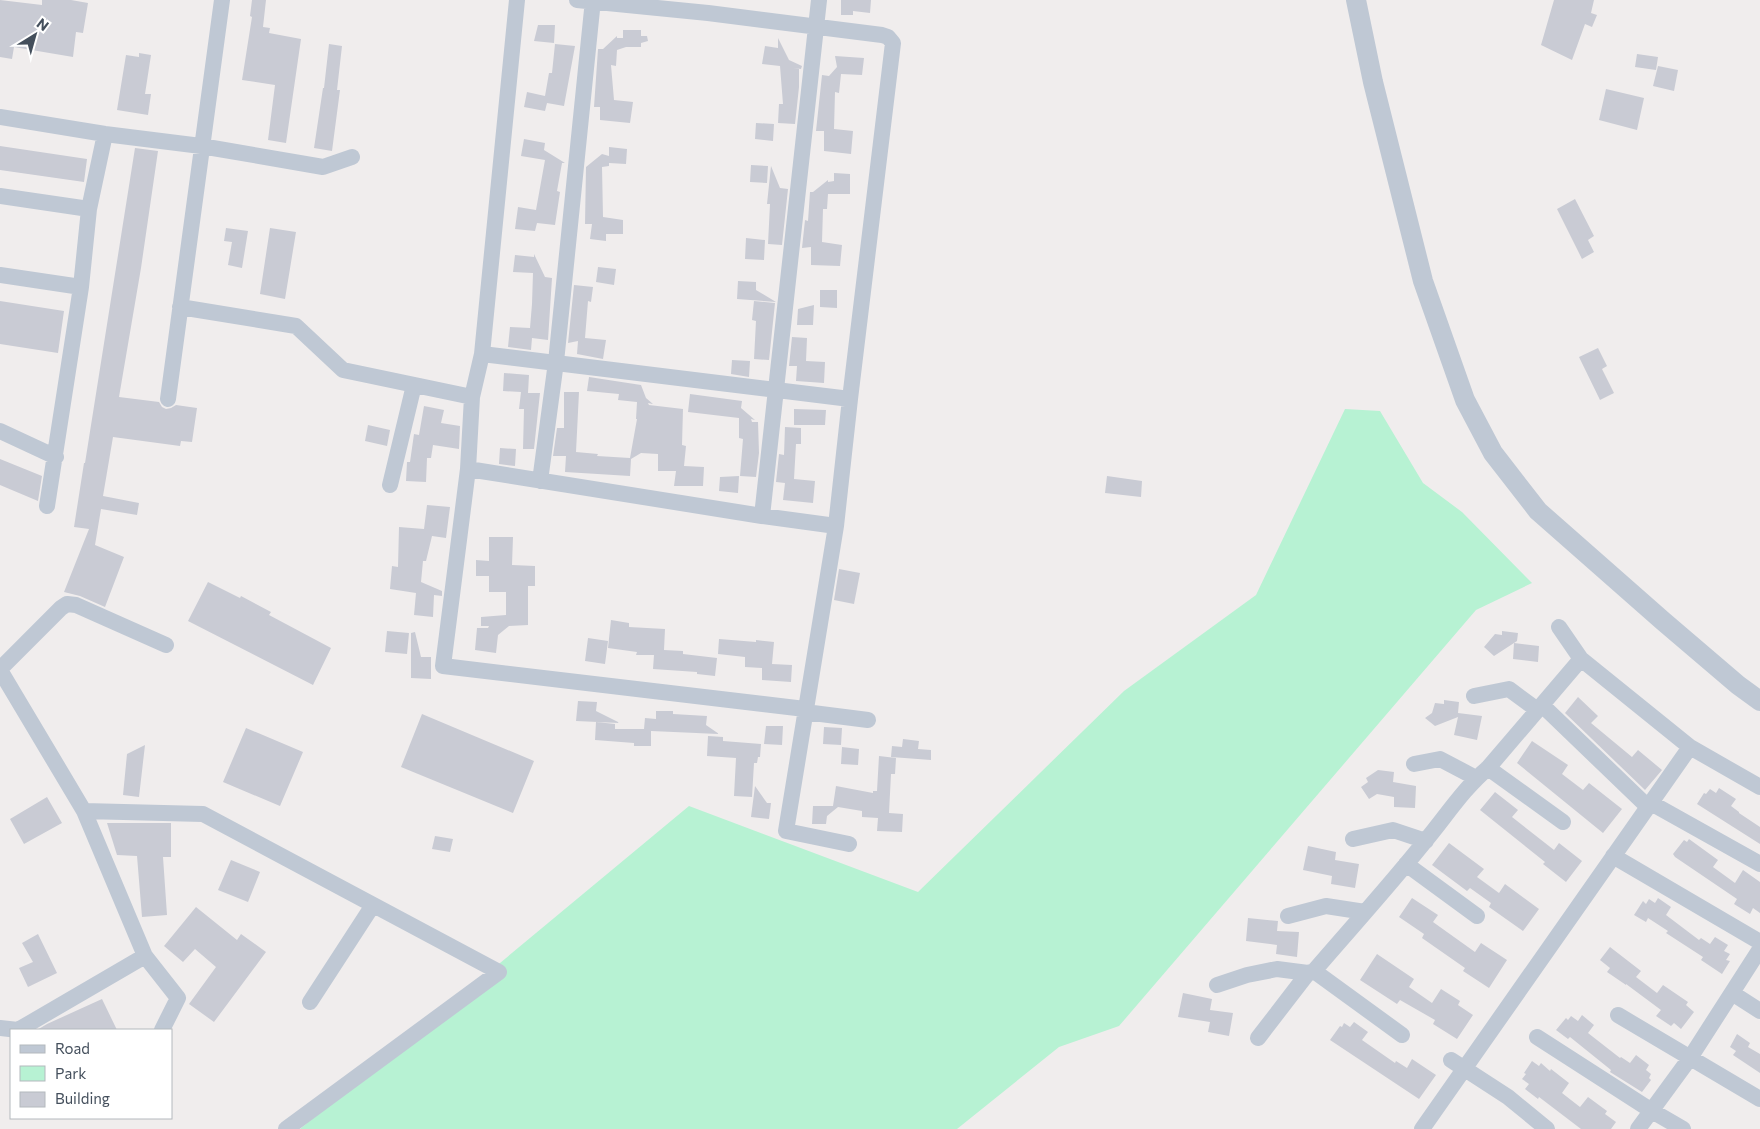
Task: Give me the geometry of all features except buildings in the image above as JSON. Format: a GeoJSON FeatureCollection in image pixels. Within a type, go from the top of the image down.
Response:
{"type":"FeatureCollection","features":[{"type":"Feature","properties":{"kind":"street"},"geometry":{"type":"LineString","coordinates":[[168,399],[222,0]]}},
{"type":"Feature","properties":{"kind":"street"},"geometry":{"type":"LineString","coordinates":[[517,0],[482,354],[472,397],[468,469],[443,666],[868,720]]}},
{"type":"Feature","properties":{"kind":"street"},"geometry":{"type":"LineString","coordinates":[[762,516],[819,0]]}},
{"type":"Feature","properties":{"kind":"street"},"geometry":{"type":"LineString","coordinates":[[1356,0],[1373,82],[1423,281],[1465,400],[1493,452],[1538,511],[1738,685],[1760,701]]}},
{"type":"Feature","properties":{"kind":"street"},"geometry":{"type":"LineString","coordinates":[[540,481],[556,362],[588,1],[708,6],[816,26],[888,36],[893,43],[836,526],[786,831],[849,844]]}},
{"type":"Feature","properties":{"kind":"street"},"geometry":{"type":"LineString","coordinates":[[0,117],[105,134],[201,146],[323,167],[352,157]]}},
{"type":"Feature","properties":{"kind":"street"},"geometry":{"type":"LineString","coordinates":[[47,506],[82,287],[89,209],[105,134]]}},
{"type":"Feature","properties":{"kind":"street"},"geometry":{"type":"LineString","coordinates":[[0,196],[89,209]]}},
{"type":"Feature","properties":{"kind":"street"},"geometry":{"type":"LineString","coordinates":[[0,275],[82,287]]}},
{"type":"Feature","properties":{"kind":"street"},"geometry":{"type":"LineString","coordinates":[[180,307],[296,326],[343,370],[472,397]]}},
{"type":"Feature","properties":{"kind":"street"},"geometry":{"type":"LineString","coordinates":[[482,354],[850,399]]}},
{"type":"Feature","properties":{"kind":"street"},"geometry":{"type":"LineString","coordinates":[[390,485],[414,385]]}},
{"type":"Feature","properties":{"kind":"street"},"geometry":{"type":"LineString","coordinates":[[0,431],[56,457]]}},
{"type":"Feature","properties":{"kind":"street"},"geometry":{"type":"LineString","coordinates":[[468,469],[836,526]]}},
{"type":"Feature","properties":{"kind":"street"},"geometry":{"type":"LineString","coordinates":[[162,1029],[178,998],[145,956],[84,811],[0,670],[55,613],[67,604],[76,605],[166,645]]}},
{"type":"Feature","properties":{"kind":"street"},"geometry":{"type":"LineString","coordinates":[[1559,627],[1580,659],[1690,747],[1760,787]]}},
{"type":"Feature","properties":{"kind":"street"},"geometry":{"type":"LineString","coordinates":[[1258,1038],[1311,972],[1365,912],[1580,659]]}},
{"type":"Feature","properties":{"kind":"street"},"geometry":{"type":"LineString","coordinates":[[1474,696],[1510,689],[1539,707],[1650,805],[1760,864]]}},
{"type":"Feature","properties":{"kind":"street"},"geometry":{"type":"LineString","coordinates":[[1422,1129],[1458,1064],[1613,856],[1690,747]]}},
{"type":"Feature","properties":{"kind":"street"},"geometry":{"type":"LineString","coordinates":[[1414,764],[1440,760],[1482,773],[1563,822]]}},
{"type":"Feature","properties":{"kind":"street"},"geometry":{"type":"LineString","coordinates":[[84,811],[203,814],[499,972],[286,1129]]}},
{"type":"Feature","properties":{"kind":"street"},"geometry":{"type":"LineString","coordinates":[[1353,840],[1393,830],[1426,841]]}},
{"type":"Feature","properties":{"kind":"street"},"geometry":{"type":"LineString","coordinates":[[1613,856],[1760,942]]}},
{"type":"Feature","properties":{"kind":"street"},"geometry":{"type":"LineString","coordinates":[[1406,864],[1477,916]]}},
{"type":"Feature","properties":{"kind":"street"},"geometry":{"type":"LineString","coordinates":[[310,1002],[373,905]]}},
{"type":"Feature","properties":{"kind":"street"},"geometry":{"type":"LineString","coordinates":[[1288,916],[1326,906],[1365,912]]}},
{"type":"Feature","properties":{"kind":"street"},"geometry":{"type":"LineString","coordinates":[[1638,1129],[1690,1058],[1760,949]]}},
{"type":"Feature","properties":{"kind":"street"},"geometry":{"type":"LineString","coordinates":[[20,1029],[145,956]]}},
{"type":"Feature","properties":{"kind":"street"},"geometry":{"type":"LineString","coordinates":[[1217,985],[1246,974],[1277,969],[1311,972],[1402,1035]]}},
{"type":"Feature","properties":{"kind":"street"},"geometry":{"type":"LineString","coordinates":[[1732,993],[1760,1011]]}},
{"type":"Feature","properties":{"kind":"street"},"geometry":{"type":"LineString","coordinates":[[1618,1015],[1760,1099]]}},
{"type":"Feature","properties":{"kind":"street"},"geometry":{"type":"LineString","coordinates":[[1537,1037],[1683,1129]]}},
{"type":"Feature","properties":{"kind":"street"},"geometry":{"type":"LineString","coordinates":[[1458,1064],[1508,1097],[1547,1129]]}},
{"type":"Feature","properties":{"kind":"green space"},"geometry":{"type":"Polygon","coordinates":[[[1345,409],[1380,411],[1423,483],[1462,512],[1532,583],[1476,610],[1119,1026],[1059,1047],[957,1129],[300,1129],[689,806],[918,892],[1124,691],[1256,595],[1345,409]]]}}]}
